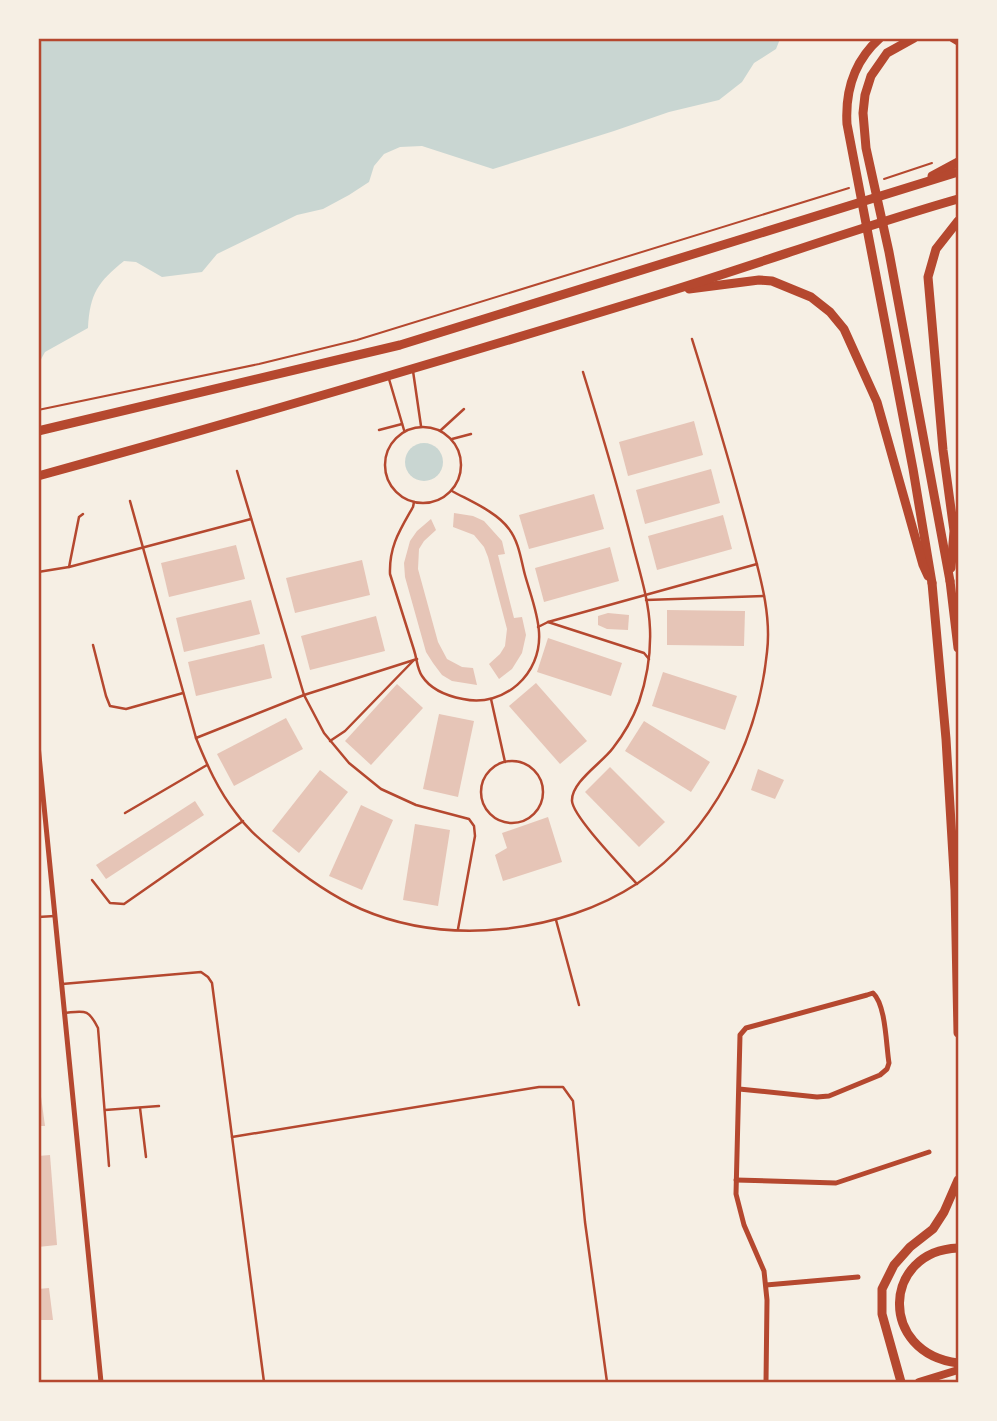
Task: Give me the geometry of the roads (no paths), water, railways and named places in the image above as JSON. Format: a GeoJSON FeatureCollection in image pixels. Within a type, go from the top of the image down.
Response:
{"type":"FeatureCollection","features":[{"type":"Feature","properties":{"kind":"main road"},"geometry":{"type":"LineString","coordinates":[[880,38],[866,52],[849,85],[847,124],[932,583],[956,890],[958,1033]]}},
{"type":"Feature","properties":{"kind":"main road"},"geometry":{"type":"LineString","coordinates":[[914,38],[887,53],[871,76],[863,113],[866,148],[889,252],[950,581],[958,648]]}},
{"type":"Feature","properties":{"kind":"main road"},"geometry":{"type":"LineString","coordinates":[[953,38],[958,41]]}},
{"type":"Feature","properties":{"kind":"main road"},"geometry":{"type":"LineString","coordinates":[[915,185],[958,162]]}},
{"type":"Feature","properties":{"kind":"main road"},"geometry":{"type":"LineString","coordinates":[[38,431],[400,345],[958,172]]}},
{"type":"Feature","properties":{"kind":"main road"},"geometry":{"type":"LineString","coordinates":[[38,476],[388,376],[958,200]]}},
{"type":"Feature","properties":{"kind":"main road"},"geometry":{"type":"LineString","coordinates":[[950,581],[954,531],[942,436],[928,277],[936,249],[958,221]]}},
{"type":"Feature","properties":{"kind":"main road"},"geometry":{"type":"LineString","coordinates":[[670,291],[759,279],[772,281],[811,298],[830,312],[844,329],[877,402],[923,565],[932,583]]}},
{"type":"Feature","properties":{"kind":"main road"},"geometry":{"type":"LineString","coordinates":[[901,1382],[882,1314],[882,1289],[894,1265],[910,1247],[933,1229],[958,1180]]}},
{"type":"Feature","properties":{"kind":"main road"},"geometry":{"type":"LineString","coordinates":[[958,1248],[934,1251],[922,1259],[904,1283],[899,1310],[908,1337],[920,1349],[934,1357],[958,1363]]}},
{"type":"Feature","properties":{"kind":"main road"},"geometry":{"type":"LineString","coordinates":[[919,1382],[958,1370]]}},
{"type":"Feature","properties":{"kind":"street"},"geometry":{"type":"LineString","coordinates":[[38,746],[101,1382]]}},
{"type":"Feature","properties":{"kind":"street"},"geometry":{"type":"LineString","coordinates":[[739,1089],[817,1097],[838,1093],[880,1075],[889,1063],[881,1005],[873,993],[746,1028],[740,1035],[736,1180],[737,1206],[761,1260],[766,1285],[766,1382]]}},
{"type":"Feature","properties":{"kind":"street"},"geometry":{"type":"LineString","coordinates":[[736,1180],[836,1183],[929,1152]]}},
{"type":"Feature","properties":{"kind":"street"},"geometry":{"type":"LineString","coordinates":[[766,1285],[858,1277]]}},
{"type":"Feature","properties":{"kind":"lane"},"geometry":{"type":"LineString","coordinates":[[130,501],[196,738],[207,765],[252,833],[292,867],[340,898],[386,918],[458,929],[499,930],[556,920],[598,904],[636,884],[667,860],[692,835],[711,809],[736,763],[758,705],[764,674],[768,621],[764,596],[727,453],[692,339]]}},
{"type":"Feature","properties":{"kind":"lane"},"geometry":{"type":"LineString","coordinates":[[413,368],[421,426]]}},
{"type":"Feature","properties":{"kind":"lane"},"geometry":{"type":"LineString","coordinates":[[583,372],[613,467],[646,598],[650,659],[638,706],[627,727],[612,750],[574,789],[572,798],[578,815],[636,884]]}},
{"type":"Feature","properties":{"kind":"lane"},"geometry":{"type":"LineString","coordinates":[[388,376],[404,431]]}},
{"type":"Feature","properties":{"kind":"lane"},"geometry":{"type":"LineString","coordinates":[[440,430],[464,408]]}},
{"type":"Feature","properties":{"kind":"lane"},"geometry":{"type":"LineString","coordinates":[[379,430],[402,424]]}},
{"type":"Feature","properties":{"kind":"lane"},"geometry":{"type":"LineString","coordinates":[[421,426],[440,430],[452,439],[460,451],[462,465],[459,479],[452,491],[434,502],[414,502],[406,499],[393,488],[385,472],[388,448],[404,431],[421,426]]}},
{"type":"Feature","properties":{"kind":"lane"},"geometry":{"type":"LineString","coordinates":[[452,439],[471,434]]}},
{"type":"Feature","properties":{"kind":"lane"},"geometry":{"type":"LineString","coordinates":[[237,471],[304,695],[324,733],[349,763],[381,789],[416,805],[468,819],[474,826],[475,836],[458,929]]}},
{"type":"Feature","properties":{"kind":"lane"},"geometry":{"type":"LineString","coordinates":[[414,502],[395,538],[389,566],[415,659],[423,678],[441,693],[466,700],[491,699],[513,689],[528,674],[537,655],[538,627],[513,534],[501,521],[452,491]]}},
{"type":"Feature","properties":{"kind":"lane"},"geometry":{"type":"LineString","coordinates":[[69,567],[79,517],[83,514]]}},
{"type":"Feature","properties":{"kind":"lane"},"geometry":{"type":"LineString","coordinates":[[38,572],[69,567],[251,519]]}},
{"type":"Feature","properties":{"kind":"lane"},"geometry":{"type":"LineString","coordinates":[[538,627],[757,565]]}},
{"type":"Feature","properties":{"kind":"lane"},"geometry":{"type":"LineString","coordinates":[[646,598],[764,596]]}},
{"type":"Feature","properties":{"kind":"lane"},"geometry":{"type":"LineString","coordinates":[[548,622],[644,653],[650,659]]}},
{"type":"Feature","properties":{"kind":"lane"},"geometry":{"type":"LineString","coordinates":[[93,645],[110,706],[125,709],[183,693]]}},
{"type":"Feature","properties":{"kind":"lane"},"geometry":{"type":"LineString","coordinates":[[196,738],[304,695],[415,659]]}},
{"type":"Feature","properties":{"kind":"lane"},"geometry":{"type":"LineString","coordinates":[[330,741],[345,731],[415,659]]}},
{"type":"Feature","properties":{"kind":"lane"},"geometry":{"type":"LineString","coordinates":[[491,699],[505,762]]}},
{"type":"Feature","properties":{"kind":"lane"},"geometry":{"type":"LineString","coordinates":[[516,761],[535,770],[544,790],[538,810],[530,818],[520,822],[501,821],[486,809],[482,800],[483,780],[488,772],[505,762],[516,761]]}},
{"type":"Feature","properties":{"kind":"lane"},"geometry":{"type":"LineString","coordinates":[[125,813],[207,765]]}},
{"type":"Feature","properties":{"kind":"lane"},"geometry":{"type":"LineString","coordinates":[[92,880],[110,903],[124,904],[243,821]]}},
{"type":"Feature","properties":{"kind":"lane"},"geometry":{"type":"LineString","coordinates":[[38,917],[55,916]]}},
{"type":"Feature","properties":{"kind":"lane"},"geometry":{"type":"LineString","coordinates":[[556,920],[579,1005]]}},
{"type":"Feature","properties":{"kind":"lane"},"geometry":{"type":"LineString","coordinates":[[61,984],[201,972],[212,983],[264,1382]]}},
{"type":"Feature","properties":{"kind":"lane"},"geometry":{"type":"LineString","coordinates":[[64,1013],[90,1013],[98,1028],[109,1166]]}},
{"type":"Feature","properties":{"kind":"lane"},"geometry":{"type":"LineString","coordinates":[[232,1138],[539,1087],[563,1087],[573,1101],[585,1222],[607,1382]]}},
{"type":"Feature","properties":{"kind":"lane"},"geometry":{"type":"LineString","coordinates":[[105,1110],[159,1106]]}},
{"type":"Feature","properties":{"kind":"lane"},"geometry":{"type":"LineString","coordinates":[[140,1107],[146,1157]]}}]}
